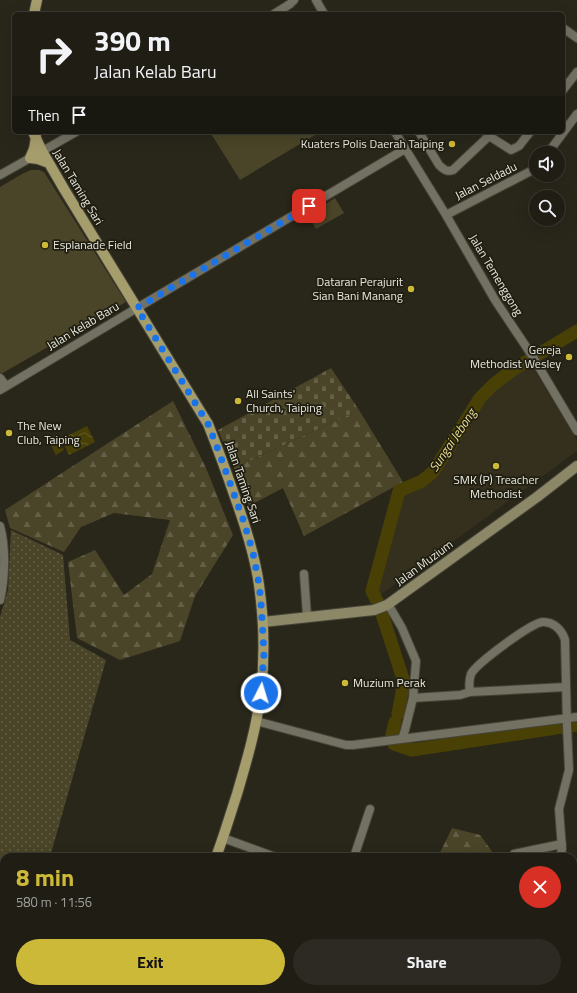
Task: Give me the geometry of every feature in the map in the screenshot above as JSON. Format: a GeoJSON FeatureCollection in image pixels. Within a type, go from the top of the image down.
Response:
{"type":"FeatureCollection","features":[{"type":"Feature","properties":{"kind":"main road"},"geometry":{"type":"LineString","coordinates":[[34,12],[37,0]]}},
{"type":"Feature","properties":{"kind":"main road"},"geometry":{"type":"LineString","coordinates":[[34,134],[34,149],[30,158],[38,159],[48,164]]}},
{"type":"Feature","properties":{"kind":"main road","name":"Jalan Taming Sari"},"geometry":{"type":"LineString","coordinates":[[34,134],[48,164],[208,424],[253,553],[259,584],[263,622],[263,671],[261,693],[247,760],[217,853]]}},
{"type":"Feature","properties":{"kind":"street"},"geometry":{"type":"LineString","coordinates":[[277,12],[294,0]]}},
{"type":"Feature","properties":{"kind":"street"},"geometry":{"type":"LineString","coordinates":[[316,0],[323,12]]}},
{"type":"Feature","properties":{"kind":"street"},"geometry":{"type":"LineString","coordinates":[[565,29],[577,38]]}},
{"type":"Feature","properties":{"kind":"street"},"geometry":{"type":"LineString","coordinates":[[565,87],[577,72]]}},
{"type":"Feature","properties":{"kind":"street"},"geometry":{"type":"LineString","coordinates":[[565,130],[577,114]]}},
{"type":"Feature","properties":{"kind":"street"},"geometry":{"type":"LineString","coordinates":[[0,175],[72,134]]}},
{"type":"Feature","properties":{"kind":"street","name":"Jalan Temenggong"},"geometry":{"type":"LineString","coordinates":[[396,134],[446,215],[495,300],[533,357],[577,431]]}},
{"type":"Feature","properties":{"kind":"street"},"geometry":{"type":"LineString","coordinates":[[420,134],[439,165],[448,171],[453,170],[486,134],[511,150],[519,146],[528,134]]}},
{"type":"Feature","properties":{"kind":"street"},"geometry":{"type":"LineString","coordinates":[[553,146],[562,134]]}},
{"type":"Feature","properties":{"kind":"street","name":"Jalan Kelab Baru"},"geometry":{"type":"LineString","coordinates":[[3,388],[405,149]]}},
{"type":"Feature","properties":{"kind":"street","name":"Jalan Seldadu"},"geometry":{"type":"LineString","coordinates":[[446,215],[529,172]]}},
{"type":"Feature","properties":{"kind":"street"},"geometry":{"type":"LineString","coordinates":[[0,378],[3,388]]}},
{"type":"Feature","properties":{"kind":"street","name":"Jalan Muzium"},"geometry":{"type":"LineString","coordinates":[[263,622],[306,616],[374,610],[388,604],[577,466]]}},
{"type":"Feature","properties":{"kind":"street"},"geometry":{"type":"LineString","coordinates":[[0,526],[4,543],[0,600]]}},
{"type":"Feature","properties":{"kind":"street"},"geometry":{"type":"LineString","coordinates":[[304,574],[306,616]]}},
{"type":"Feature","properties":{"kind":"street"},"geometry":{"type":"LineString","coordinates":[[388,604],[402,628],[416,661],[413,698],[402,739]]}},
{"type":"Feature","properties":{"kind":"street"},"geometry":{"type":"LineString","coordinates":[[470,692],[469,682],[471,674],[476,668],[502,646],[526,630],[542,622],[556,626],[563,634],[565,640],[569,770],[559,809],[562,844],[561,853]]}},
{"type":"Feature","properties":{"kind":"street"},"geometry":{"type":"LineString","coordinates":[[413,698],[460,695],[470,692],[566,687]]}},
{"type":"Feature","properties":{"kind":"street"},"geometry":{"type":"LineString","coordinates":[[256,721],[346,745],[567,717],[577,717]]}},
{"type":"Feature","properties":{"kind":"street"},"geometry":{"type":"LineString","coordinates":[[355,853],[370,809]]}},
{"type":"Feature","properties":{"kind":"street"},"geometry":{"type":"LineString","coordinates":[[223,838],[264,853]]}},
{"type":"Feature","properties":{"kind":"street"},"geometry":{"type":"LineString","coordinates":[[519,853],[562,844]]}},
{"type":"Feature","properties":{"kind":"shaded area","name":"SMK (P) Treacher Methodist"},"geometry":{"type":"Polygon","coordinates":[[[528,360],[577,440],[577,451],[380,595],[376,582],[399,491],[422,481],[452,446],[480,398],[504,377],[528,360]]]}},
{"type":"Feature","properties":{"kind":"green space"},"geometry":{"type":"Polygon","coordinates":[[[211,134],[317,134],[240,180],[211,134]]]}},
{"type":"Feature","properties":{"kind":"green space","name":"Esplanade Field"},"geometry":{"type":"Polygon","coordinates":[[[31,170],[39,170],[44,172],[126,302],[1,374],[0,187],[31,170]]]}},
{"type":"Feature","properties":{"kind":"green space"},"geometry":{"type":"Polygon","coordinates":[[[335,198],[344,213],[316,229],[308,215],[335,198]]]}},
{"type":"Feature","properties":{"kind":"green space"},"geometry":{"type":"Polygon","coordinates":[[[331,368],[359,410],[234,468],[218,430],[331,368]]]}},
{"type":"Feature","properties":{"kind":"green space"},"geometry":{"type":"Polygon","coordinates":[[[173,401],[206,468],[233,535],[195,596],[180,641],[120,660],[77,638],[68,562],[95,550],[124,595],[152,574],[170,520],[114,513],[81,527],[64,552],[10,528],[5,510],[173,401]]]}},
{"type":"Feature","properties":{"kind":"green space"},"geometry":{"type":"Polygon","coordinates":[[[359,410],[403,482],[304,536],[283,488],[249,506],[234,468],[359,410]]]}},
{"type":"Feature","properties":{"kind":"green space"},"geometry":{"type":"Polygon","coordinates":[[[11,530],[63,555],[70,640],[106,660],[51,853],[0,853],[0,617],[8,590],[11,530]]]}},
{"type":"Feature","properties":{"kind":"green space"},"geometry":{"type":"Polygon","coordinates":[[[452,828],[480,835],[493,853],[440,853],[452,828]]]}},
{"type":"Feature","properties":{"kind":"water"},"geometry":{"type":"Polygon","coordinates":[[[87,426],[95,442],[69,455],[61,439],[87,426]]]}},
{"type":"Feature","properties":{"kind":"water"},"geometry":{"type":"Polygon","coordinates":[[[55,435],[64,450],[56,455],[48,440],[55,435]]]}},
{"type":"Feature","properties":{"kind":"waterway","name":"Sungai Jebong"},"geometry":{"type":"LineString","coordinates":[[378,603],[372,591],[399,491],[422,481],[433,472],[480,398],[494,384],[514,369],[577,331]]}},
{"type":"Feature","properties":{"kind":"waterway","name":"Sungai Jebong"},"geometry":{"type":"LineString","coordinates":[[381,611],[404,682],[398,714]]}},
{"type":"Feature","properties":{"kind":"waterway","name":"Sungai Jebong"},"geometry":{"type":"LineString","coordinates":[[391,739],[395,722]]}},
{"type":"Feature","properties":{"kind":"waterway","name":"Sungai Jebong"},"geometry":{"type":"LineString","coordinates":[[394,744],[412,750],[577,725]]}},
{"type":"Feature","properties":{"kind":"place","name":"Kuaters Polis Daerah Taiping"},"geometry":{"type":"Point","coordinates":[452,144]}},
{"type":"Feature","properties":{"kind":"place","name":"Esplanade Field"},"geometry":{"type":"Point","coordinates":[45,245]}},
{"type":"Feature","properties":{"kind":"place","name":"Dataran Perajurit Sian Bani Manang"},"geometry":{"type":"Point","coordinates":[411,289]}},
{"type":"Feature","properties":{"kind":"place","name":"Gereja Methodist Wesley"},"geometry":{"type":"Point","coordinates":[569,357]}},
{"type":"Feature","properties":{"kind":"place","name":"All Saints' Church, Taiping"},"geometry":{"type":"Point","coordinates":[238,401]}},
{"type":"Feature","properties":{"kind":"place","name":"The New Club, Taiping"},"geometry":{"type":"Point","coordinates":[9,433]}},
{"type":"Feature","properties":{"kind":"place","name":"SMK (P) Treacher Methodist"},"geometry":{"type":"Point","coordinates":[496,466]}},
{"type":"Feature","properties":{"kind":"place","name":"Muzium Perak"},"geometry":{"type":"Point","coordinates":[345,683]}},
{"type":"Feature","properties":{"kind":"route"},"geometry":{"type":"LineString","coordinates":[[261,693],[264,653],[263,622],[259,584],[253,553],[244,522],[208,424],[137,308],[309,206]]}}]}
